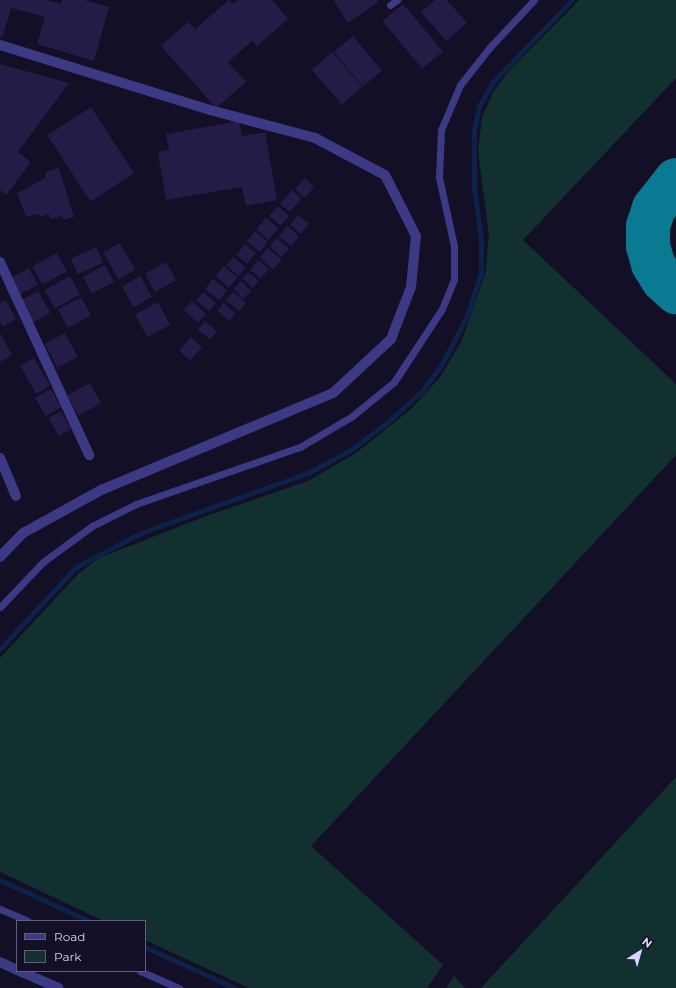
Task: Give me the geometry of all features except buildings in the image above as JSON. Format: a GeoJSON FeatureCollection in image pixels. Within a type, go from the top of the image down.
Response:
{"type":"FeatureCollection","features":[{"type":"Feature","properties":{"kind":"street"},"geometry":{"type":"LineString","coordinates":[[0,45],[210,110],[315,138],[385,175],[416,236],[411,287],[391,339],[333,393],[102,489],[23,533],[0,557]]}},
{"type":"Feature","properties":{"kind":"street"},"geometry":{"type":"LineString","coordinates":[[0,262],[89,455]]}},
{"type":"Feature","properties":{"kind":"street"},"geometry":{"type":"LineString","coordinates":[[0,458],[16,496]]}},
{"type":"Feature","properties":{"kind":"street"},"geometry":{"type":"LineString","coordinates":[[0,962],[16,970]]}},
{"type":"Feature","properties":{"kind":"street"},"geometry":{"type":"LineString","coordinates":[[20,972],[59,988]]}},
{"type":"Feature","properties":{"kind":"lane"},"geometry":{"type":"LineString","coordinates":[[390,5],[397,0]]}},
{"type":"Feature","properties":{"kind":"lane"},"geometry":{"type":"LineString","coordinates":[[0,607],[43,562],[92,526],[136,504],[300,447],[351,417],[394,382],[442,309],[454,279],[454,246],[439,177],[441,130],[460,85],[490,47],[534,0]]}},
{"type":"Feature","properties":{"kind":"lane"},"geometry":{"type":"LineString","coordinates":[[0,908],[26,920]]}},
{"type":"Feature","properties":{"kind":"lane"},"geometry":{"type":"LineString","coordinates":[[142,972],[179,988]]}},
{"type":"Feature","properties":{"kind":"green space"},"geometry":{"type":"Polygon","coordinates":[[[579,0],[676,0],[676,78],[523,240],[676,384],[676,455],[311,846],[443,965],[427,988],[249,988],[146,940],[146,920],[102,920],[0,872],[0,658],[79,573],[99,558],[209,515],[308,481],[356,453],[411,409],[441,376],[462,340],[485,274],[489,236],[478,151],[482,118],[493,92],[509,71],[579,0]]]}},
{"type":"Feature","properties":{"kind":"green space"},"geometry":{"type":"Polygon","coordinates":[[[676,777],[676,988],[481,988],[676,777]]]}},
{"type":"Feature","properties":{"kind":"green space"},"geometry":{"type":"Polygon","coordinates":[[[454,976],[465,988],[446,988],[454,976]]]}},
{"type":"Feature","properties":{"kind":"waterway"},"geometry":{"type":"LineString","coordinates":[[0,649],[76,567],[143,532],[308,473],[349,451],[388,422],[422,391],[442,364],[467,316],[481,272],[481,238],[474,189],[474,130],[479,106],[493,82],[572,0]]}},
{"type":"Feature","properties":{"kind":"waterway"},"geometry":{"type":"LineString","coordinates":[[0,880],[87,920]]}},
{"type":"Feature","properties":{"kind":"waterway"},"geometry":{"type":"LineString","coordinates":[[146,947],[235,988]]}},
{"type":"Feature","properties":{"kind":"taxiway"},"geometry":{"type":"LineString","coordinates":[[676,180],[654,208],[648,226],[648,246],[653,264],[663,280],[676,292]]}}]}
